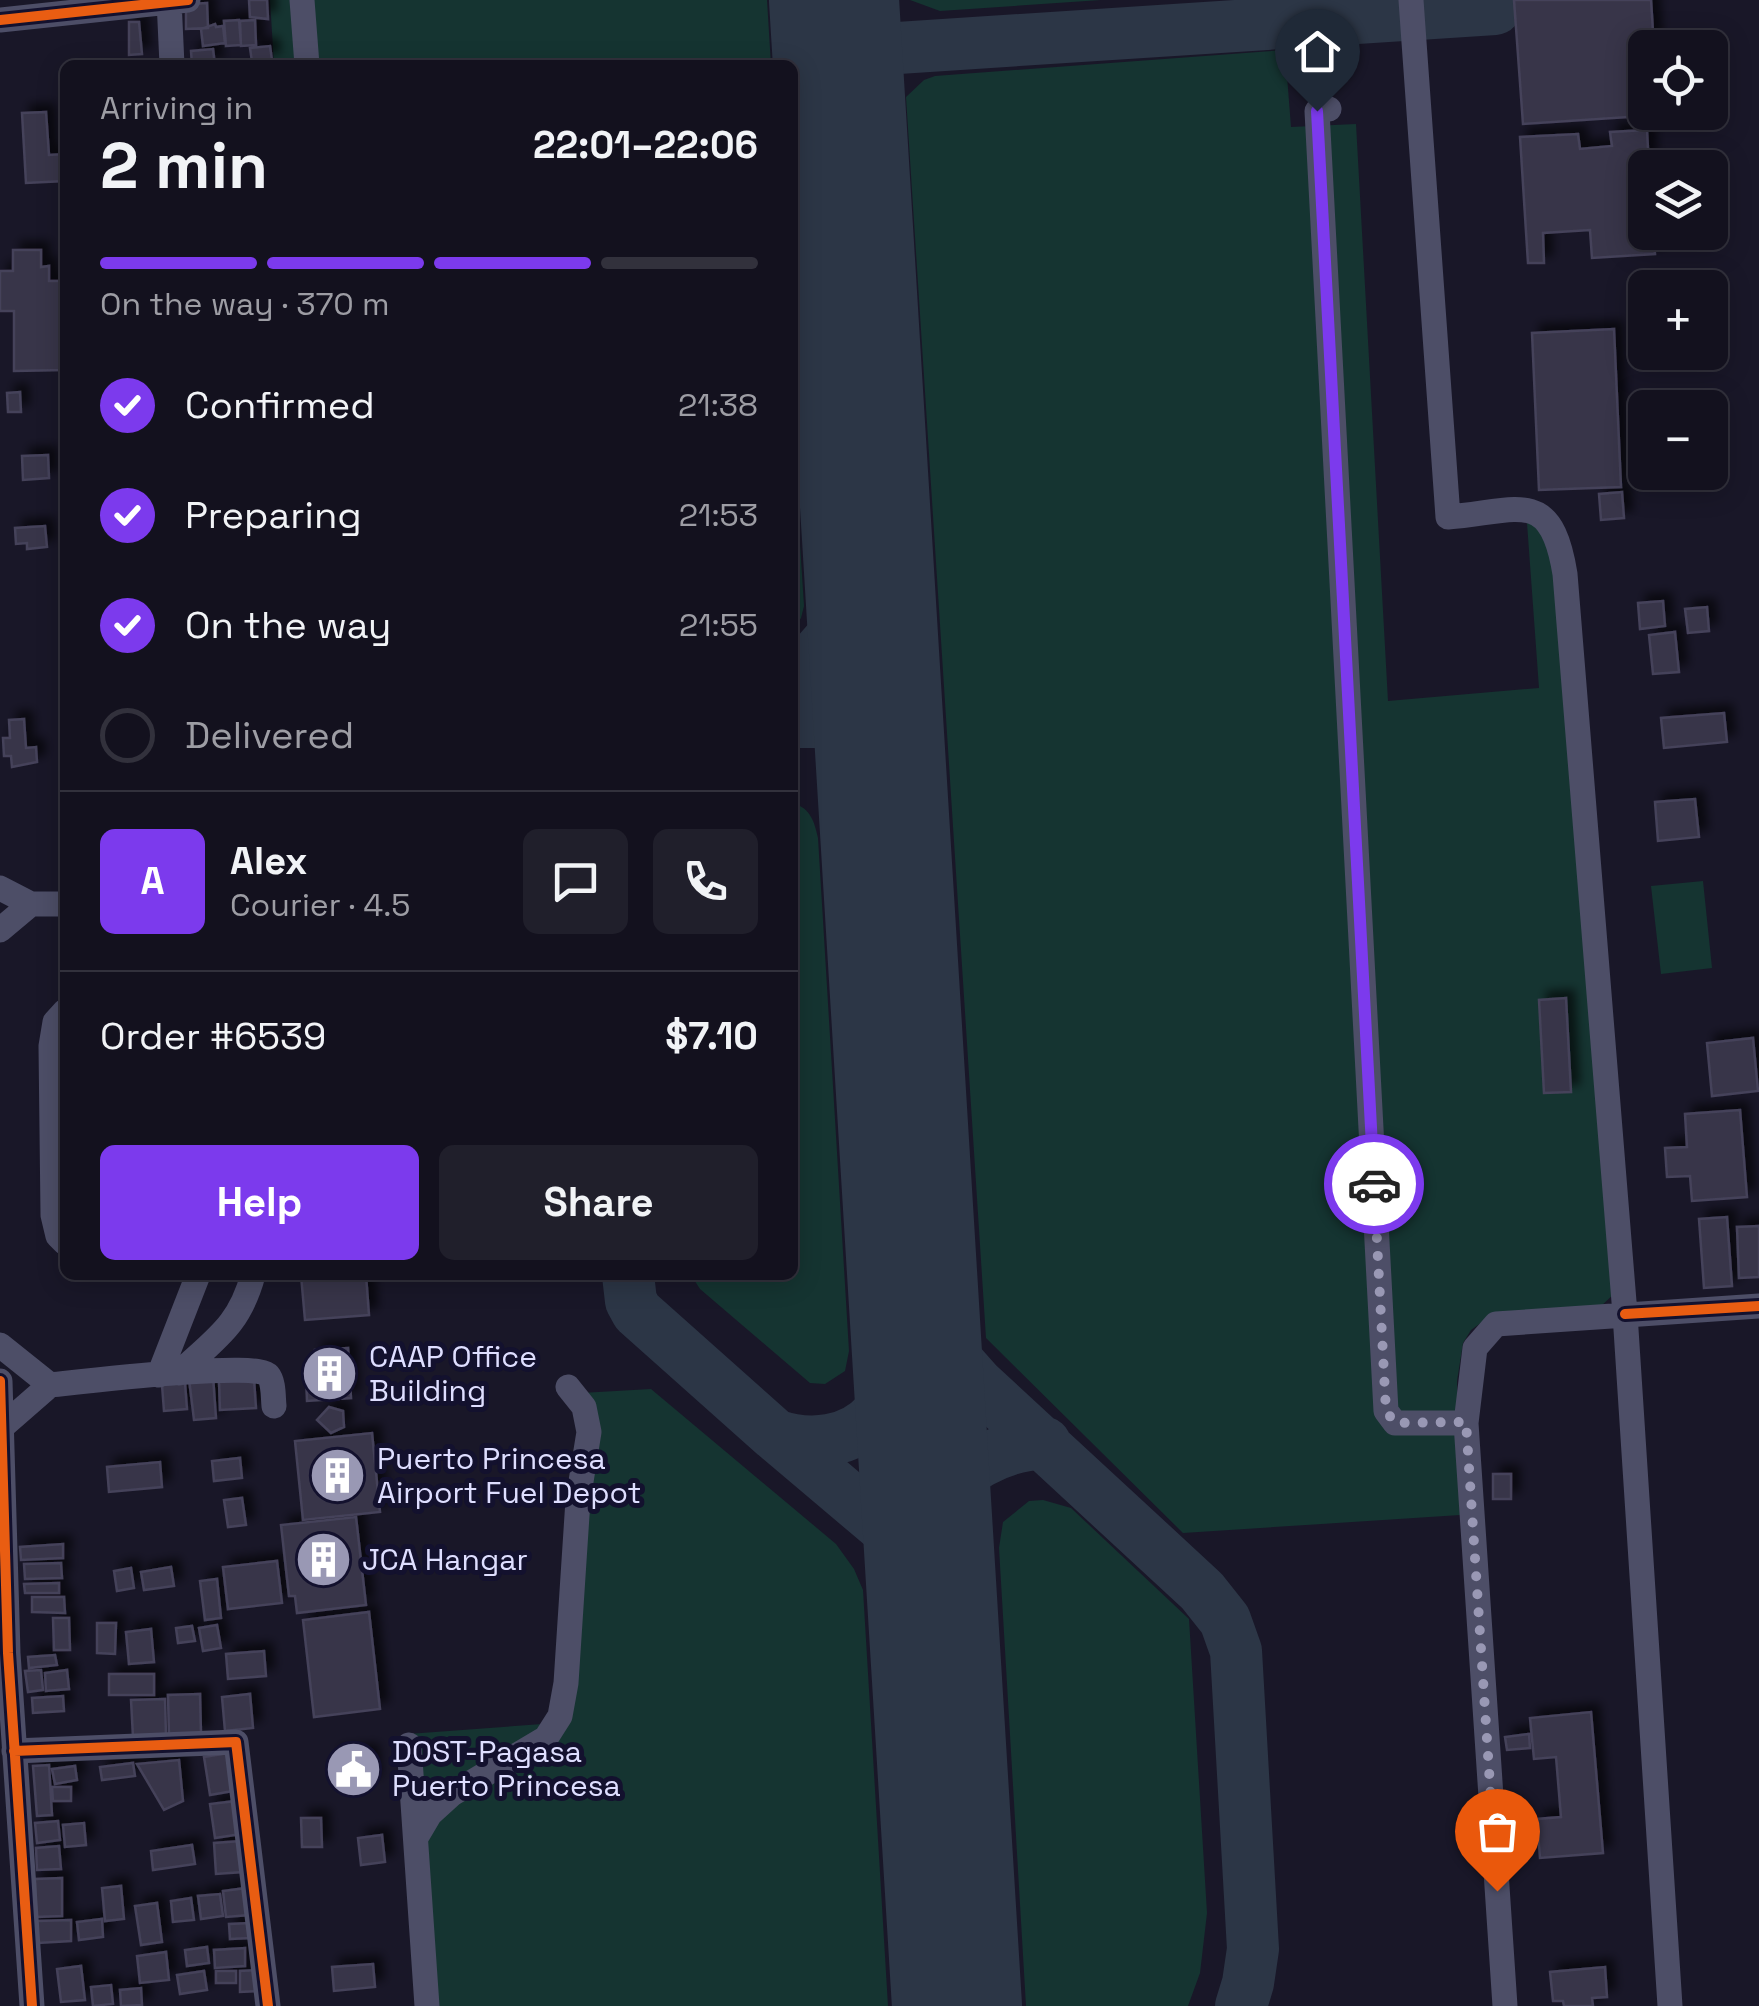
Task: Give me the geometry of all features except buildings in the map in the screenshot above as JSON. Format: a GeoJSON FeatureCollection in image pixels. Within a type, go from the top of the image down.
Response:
{"type":"FeatureCollection","features":[{"type":"Feature","properties":{"kind":"street"},"geometry":{"type":"LineString","coordinates":[[302,0],[306,60]]}},
{"type":"Feature","properties":{"kind":"street"},"geometry":{"type":"LineString","coordinates":[[1412,0],[1448,516],[1534,510],[1543,515],[1556,534],[1563,562],[1625,1314],[1670,2006]]}},
{"type":"Feature","properties":{"kind":"street"},"geometry":{"type":"LineString","coordinates":[[0,20],[175,1],[172,60]]}},
{"type":"Feature","properties":{"kind":"street"},"geometry":{"type":"LineString","coordinates":[[1329,109],[1317,111],[1386,1411],[1395,1423],[1466,1422]]}},
{"type":"Feature","properties":{"kind":"street"},"geometry":{"type":"LineString","coordinates":[[0,888],[31,904],[60,904]]}},
{"type":"Feature","properties":{"kind":"street"},"geometry":{"type":"LineString","coordinates":[[0,930],[31,904]]}},
{"type":"Feature","properties":{"kind":"street"},"geometry":{"type":"LineString","coordinates":[[60,1016],[50,1046],[52,1215],[60,1238]]}},
{"type":"Feature","properties":{"kind":"street"},"geometry":{"type":"LineString","coordinates":[[169,1374],[197,1280]]}},
{"type":"Feature","properties":{"kind":"street"},"geometry":{"type":"LineString","coordinates":[[169,1374],[233,1321],[245,1305],[252,1280]]}},
{"type":"Feature","properties":{"kind":"street"},"geometry":{"type":"LineString","coordinates":[[1505,2006],[1466,1422],[1475,1348],[1496,1324],[1759,1306]]}},
{"type":"Feature","properties":{"kind":"street"},"geometry":{"type":"LineString","coordinates":[[0,1345],[50,1385]]}},
{"type":"Feature","properties":{"kind":"street"},"geometry":{"type":"LineString","coordinates":[[3,1426],[50,1385],[169,1374],[261,1371],[271,1379],[274,1406]]}},
{"type":"Feature","properties":{"kind":"street"},"geometry":{"type":"LineString","coordinates":[[0,1381],[4,1653],[32,2006]]}},
{"type":"Feature","properties":{"kind":"street"},"geometry":{"type":"LineString","coordinates":[[416,1836],[430,1814],[452,1794],[546,1738],[560,1716],[566,1683],[578,1500],[590,1432],[584,1407],[568,1387]]}},
{"type":"Feature","properties":{"kind":"street"},"geometry":{"type":"LineString","coordinates":[[14,1750],[236,1742],[268,2006]]}},
{"type":"Feature","properties":{"kind":"street"},"geometry":{"type":"LineString","coordinates":[[409,1745],[427,2006]]}},
{"type":"Feature","properties":{"kind":"green space"},"geometry":{"type":"Polygon","coordinates":[[[270,0],[767,0],[771,60],[274,60],[270,0]]]}},
{"type":"Feature","properties":{"kind":"green space"},"geometry":{"type":"Polygon","coordinates":[[[910,0],[1101,0],[940,11],[910,0]]]}},
{"type":"Feature","properties":{"kind":"green space"},"geometry":{"type":"Polygon","coordinates":[[[1285,50],[1291,127],[1356,124],[1388,701],[1539,688],[1527,523],[1536,524],[1550,540],[1619,1289],[1598,1309],[1489,1317],[1471,1330],[1463,1343],[1457,1381],[1460,1515],[1183,1533],[986,1338],[906,97],[924,80],[935,76],[1285,50]]]}},
{"type":"Feature","properties":{"kind":"green space"},"geometry":{"type":"Polygon","coordinates":[[[798,512],[804,606],[798,622],[798,512]]]}},
{"type":"Feature","properties":{"kind":"green space"},"geometry":{"type":"Polygon","coordinates":[[[798,806],[811,816],[818,838],[849,1351],[845,1371],[825,1384],[810,1383],[694,1280],[798,1280],[798,806]]]}},
{"type":"Feature","properties":{"kind":"green space"},"geometry":{"type":"Polygon","coordinates":[[[1703,881],[1712,968],[1661,974],[1651,886],[1703,881]]]}},
{"type":"Feature","properties":{"kind":"green space"},"geometry":{"type":"Polygon","coordinates":[[[651,1389],[836,1544],[863,1590],[888,2006],[423,2006],[408,1734],[556,1723],[581,1393],[651,1389]]]}},
{"type":"Feature","properties":{"kind":"green space"},"geometry":{"type":"Polygon","coordinates":[[[1043,1500],[1071,1508],[1189,1619],[1207,1913],[1200,1973],[1188,2006],[1026,2006],[999,1548],[1003,1522],[1029,1501],[1043,1500]]]}},
{"type":"Feature","properties":{"kind":"taxiway"},"geometry":{"type":"LineString","coordinates":[[837,52],[1495,9]]}},
{"type":"Feature","properties":{"kind":"taxiway"},"geometry":{"type":"LineString","coordinates":[[798,675],[844,623],[870,585]]}},
{"type":"Feature","properties":{"kind":"taxiway"},"geometry":{"type":"LineString","coordinates":[[798,722],[820,722],[880,745]]}},
{"type":"Feature","properties":{"kind":"taxiway"},"geometry":{"type":"LineString","coordinates":[[629,1280],[631,1301],[637,1312],[930,1566]]}},
{"type":"Feature","properties":{"kind":"taxiway"},"geometry":{"type":"LineString","coordinates":[[915,1313],[977,1383],[1202,1591],[1225,1620],[1236,1651],[1253,1949],[1241,2006]]}},
{"type":"Feature","properties":{"kind":"taxiway"},"geometry":{"type":"LineString","coordinates":[[775,1435],[802,1441],[829,1440],[867,1424],[899,1381],[916,1345]]}},
{"type":"Feature","properties":{"kind":"taxiway"},"geometry":{"type":"LineString","coordinates":[[930,1566],[935,1518],[955,1482],[996,1454],[1045,1443]]}},
{"type":"Feature","properties":{"kind":"runway"},"geometry":{"type":"LineString","coordinates":[[834,0],[957,2006]]}},
{"type":"Feature","properties":{"kind":"cycle path"},"geometry":{"type":"LineString","coordinates":[[0,20],[188,0]]}},
{"type":"Feature","properties":{"kind":"cycle path"},"geometry":{"type":"LineString","coordinates":[[1625,1314],[1759,1306]]}},
{"type":"Feature","properties":{"kind":"cycle path"},"geometry":{"type":"LineString","coordinates":[[0,1381],[8,1653],[32,2006]]}},
{"type":"Feature","properties":{"kind":"cycle path"},"geometry":{"type":"LineString","coordinates":[[14,1751],[236,1742],[268,2006]]}},
{"type":"Feature","properties":{"kind":"way so far"},"geometry":{"type":"LineString","coordinates":[[1374,1184],[1386,1411],[1395,1423],[1466,1422],[1497,1891]]}},
{"type":"Feature","properties":{"kind":"place","name":"CAAP Office Building"},"geometry":{"type":"Point","coordinates":[330,1374]}},
{"type":"Feature","properties":{"kind":"place","name":"Puerto Princesa Airport Fuel Depot"},"geometry":{"type":"Point","coordinates":[338,1476]}},
{"type":"Feature","properties":{"kind":"place","name":"JCA Hangar"},"geometry":{"type":"Point","coordinates":[323,1560]}},
{"type":"Feature","properties":{"kind":"place","name":"DOST-Pagasa Puerto Princesa"},"geometry":{"type":"Point","coordinates":[353,1769]}},
{"type":"Feature","properties":{"kind":"route"},"geometry":{"type":"LineString","coordinates":[[1317,111],[1374,1184]]}}]}
